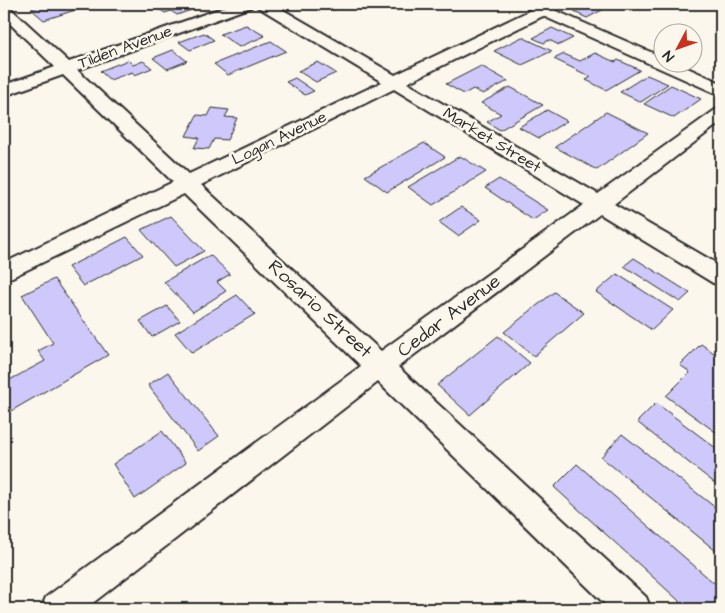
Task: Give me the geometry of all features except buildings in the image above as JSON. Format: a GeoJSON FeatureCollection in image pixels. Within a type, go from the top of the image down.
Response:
{"type":"FeatureCollection","features":[{"type":"Feature","properties":{"kind":"street","name":"Tilden Avenue"},"geometry":{"type":"LineString","coordinates":[[4,91],[246,4]]}},
{"type":"Feature","properties":{"kind":"street","name":"Market Street"},"geometry":{"type":"LineString","coordinates":[[263,4],[721,277]]}},
{"type":"Feature","properties":{"kind":"street","name":"Logan Avenue"},"geometry":{"type":"LineString","coordinates":[[4,273],[394,82],[542,6]]}},
{"type":"Feature","properties":{"kind":"street"},"geometry":{"type":"LineString","coordinates":[[542,6],[721,90]]}},
{"type":"Feature","properties":{"kind":"street","name":"Rosario Street"},"geometry":{"type":"LineString","coordinates":[[4,10],[634,609]]}},
{"type":"Feature","properties":{"kind":"street","name":"Cedar Avenue"},"geometry":{"type":"LineString","coordinates":[[58,609],[380,366],[721,114]]}}]}
